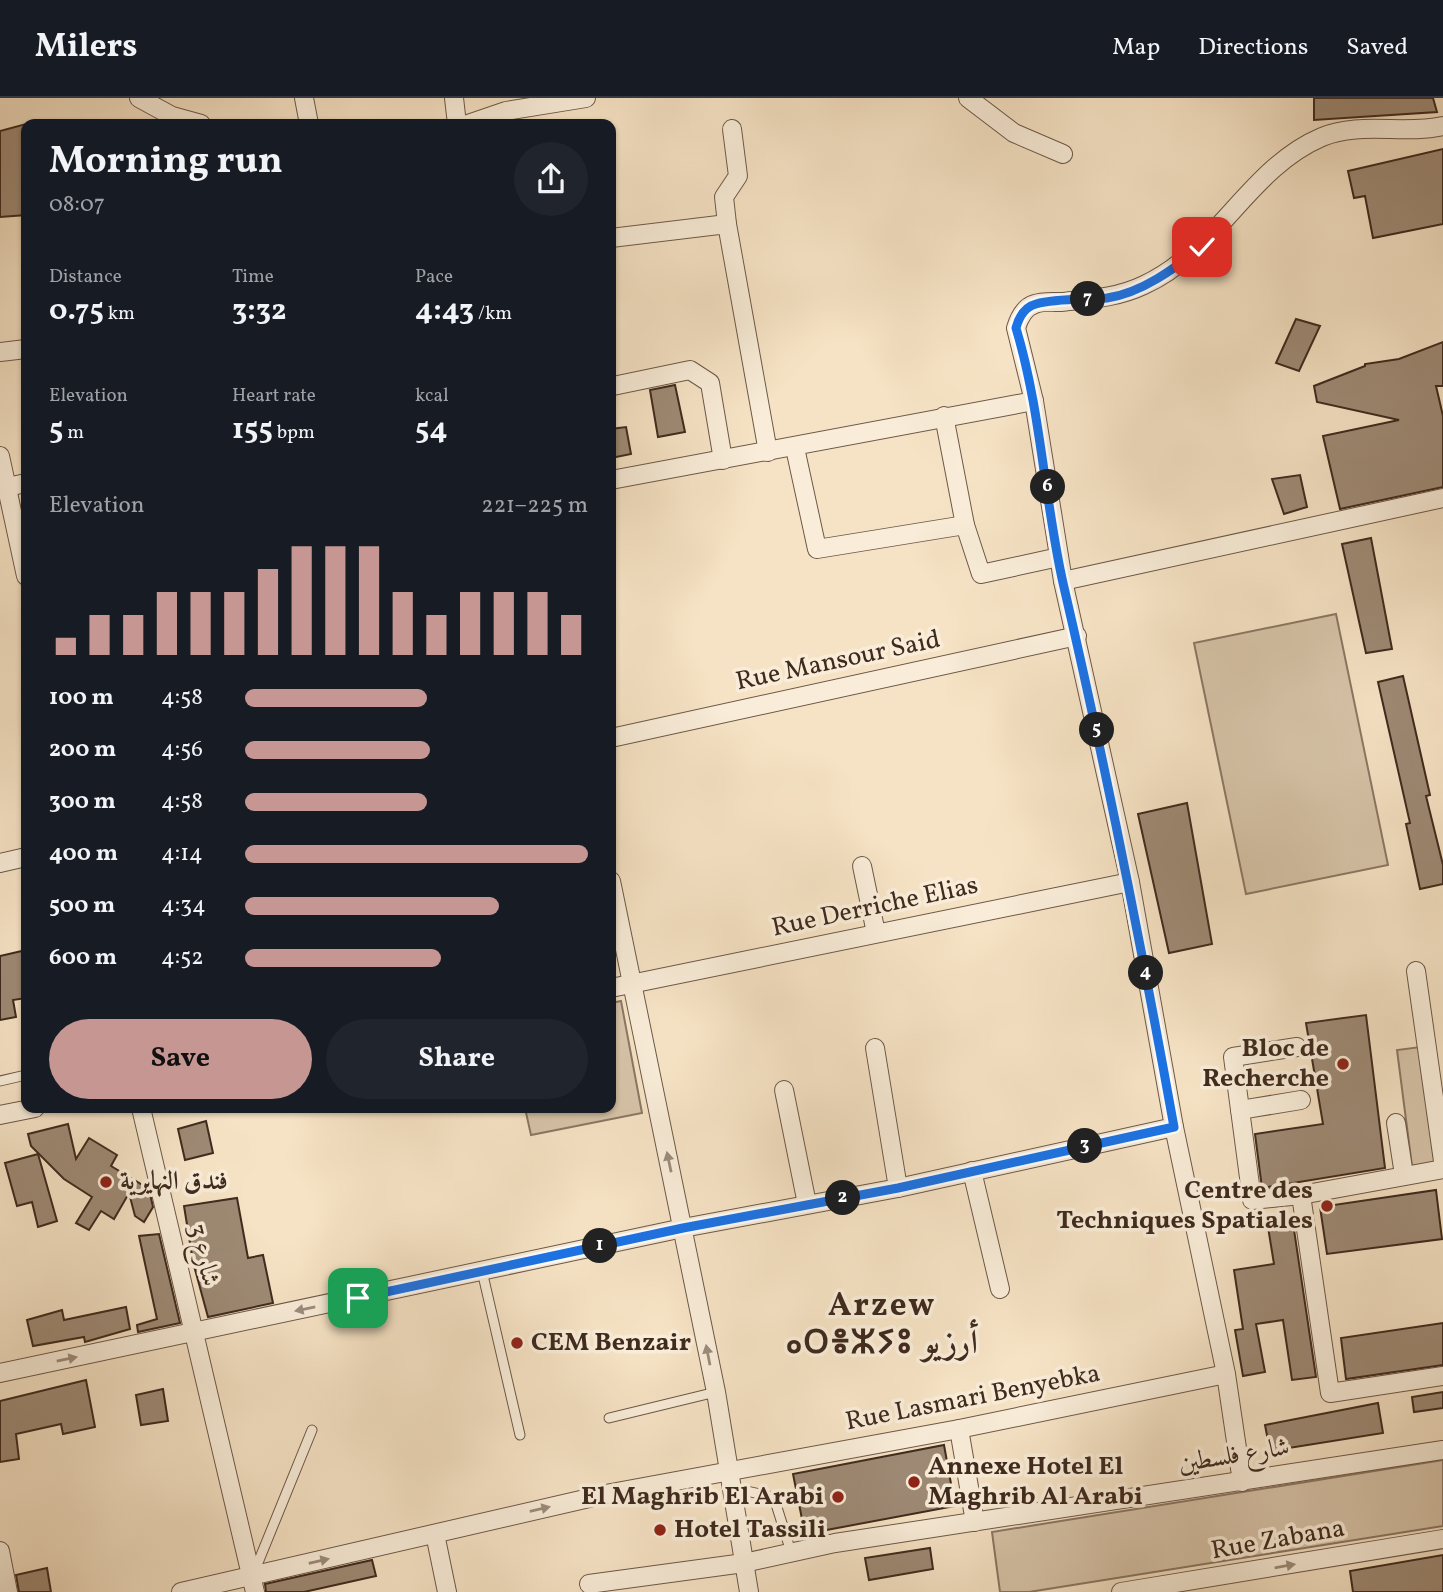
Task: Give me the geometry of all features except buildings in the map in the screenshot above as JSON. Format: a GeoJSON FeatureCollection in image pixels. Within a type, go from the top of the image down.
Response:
{"type":"FeatureCollection","features":[{"type":"Feature","properties":{"kind":"street"},"geometry":{"type":"LineString","coordinates":[[142,98],[172,116],[183,119]]}},
{"type":"Feature","properties":{"kind":"street"},"geometry":{"type":"LineString","coordinates":[[304,98],[308,119]]}},
{"type":"Feature","properties":{"kind":"street"},"geometry":{"type":"LineString","coordinates":[[454,98],[456,119]]}},
{"type":"Feature","properties":{"kind":"street"},"geometry":{"type":"LineString","coordinates":[[483,119],[506,111],[586,98]]}},
{"type":"Feature","properties":{"kind":"street"},"geometry":{"type":"LineString","coordinates":[[968,98],[1014,134],[1063,154]]}},
{"type":"Feature","properties":{"kind":"street"},"geometry":{"type":"LineString","coordinates":[[1242,1482],[1226,1374],[1174,1127],[1130,882],[1063,580],[1034,401],[1016,328],[1026,309],[1035,304],[1111,297],[1144,285],[1178,266],[1202,247],[1286,157],[1323,136],[1341,131],[1443,126]]}},
{"type":"Feature","properties":{"kind":"street"},"geometry":{"type":"LineString","coordinates":[[732,129],[738,176],[724,197],[727,224],[768,452]]}},
{"type":"Feature","properties":{"kind":"street"},"geometry":{"type":"LineString","coordinates":[[616,237],[727,224]]}},
{"type":"Feature","properties":{"kind":"street"},"geometry":{"type":"LineString","coordinates":[[0,352],[21,350]]}},
{"type":"Feature","properties":{"kind":"street"},"geometry":{"type":"LineString","coordinates":[[616,385],[690,370],[710,383],[723,460]]}},
{"type":"Feature","properties":{"kind":"street"},"geometry":{"type":"LineString","coordinates":[[616,479],[795,448],[944,416],[1034,401]]}},
{"type":"Feature","properties":{"kind":"street"},"geometry":{"type":"LineString","coordinates":[[944,416],[965,525],[981,574],[1059,557]]}},
{"type":"Feature","properties":{"kind":"street"},"geometry":{"type":"LineString","coordinates":[[795,448],[817,549],[965,525]]}},
{"type":"Feature","properties":{"kind":"street"},"geometry":{"type":"LineString","coordinates":[[0,456],[21,553]]}},
{"type":"Feature","properties":{"kind":"street"},"geometry":{"type":"LineString","coordinates":[[7,487],[21,484]]}},
{"type":"Feature","properties":{"kind":"street"},"geometry":{"type":"LineString","coordinates":[[1063,580],[1443,498]]}},
{"type":"Feature","properties":{"kind":"street","name":"Rue Mansour Said"},"geometry":{"type":"LineString","coordinates":[[616,737],[1077,636]]}},
{"type":"Feature","properties":{"kind":"street"},"geometry":{"type":"LineString","coordinates":[[0,863],[21,858]]}},
{"type":"Feature","properties":{"kind":"street"},"geometry":{"type":"LineString","coordinates":[[862,866],[876,933]]}},
{"type":"Feature","properties":{"kind":"street","name":"Rue Derriche Elias"},"geometry":{"type":"LineString","coordinates":[[616,987],[1130,882]]}},
{"type":"Feature","properties":{"kind":"street"},"geometry":{"type":"LineString","coordinates":[[616,906],[716,1392],[749,1592]]}},
{"type":"Feature","properties":{"kind":"street"},"geometry":{"type":"LineString","coordinates":[[1416,971],[1443,1161]]}},
{"type":"Feature","properties":{"kind":"street"},"geometry":{"type":"LineString","coordinates":[[1297,1047],[1233,1057],[1252,1200],[1301,1195],[1443,1169]]}},
{"type":"Feature","properties":{"kind":"street"},"geometry":{"type":"LineString","coordinates":[[875,1048],[898,1188]]}},
{"type":"Feature","properties":{"kind":"street"},"geometry":{"type":"LineString","coordinates":[[785,1090],[807,1204]]}},
{"type":"Feature","properties":{"kind":"street"},"geometry":{"type":"LineString","coordinates":[[1240,1111],[1301,1100]]}},
{"type":"Feature","properties":{"kind":"street"},"geometry":{"type":"LineString","coordinates":[[0,1115],[21,1111]]}},
{"type":"Feature","properties":{"kind":"street","name":"شارع 3"},"geometry":{"type":"LineString","coordinates":[[142,1113],[254,1584]]}},
{"type":"Feature","properties":{"kind":"street"},"geometry":{"type":"LineString","coordinates":[[1396,1122],[1404,1175]]}},
{"type":"Feature","properties":{"kind":"street"},"geometry":{"type":"LineString","coordinates":[[0,1373],[683,1228],[898,1188],[1174,1127]]}},
{"type":"Feature","properties":{"kind":"street"},"geometry":{"type":"LineString","coordinates":[[972,1171],[1000,1289]]}},
{"type":"Feature","properties":{"kind":"street"},"geometry":{"type":"LineString","coordinates":[[1301,1195],[1330,1392],[1443,1376]]}},
{"type":"Feature","properties":{"kind":"street","name":"Rue Lasmari Benyebka"},"geometry":{"type":"LineString","coordinates":[[181,1592],[254,1584],[435,1534],[730,1469],[959,1429],[1226,1374]]}},
{"type":"Feature","properties":{"kind":"street"},"geometry":{"type":"LineString","coordinates":[[959,1429],[975,1522]]}},
{"type":"Feature","properties":{"kind":"street","name":"شارع فلسطين"},"geometry":{"type":"LineString","coordinates":[[589,1584],[744,1563],[835,1543],[1443,1450]]}},
{"type":"Feature","properties":{"kind":"street"},"geometry":{"type":"LineString","coordinates":[[435,1534],[447,1592]]}},
{"type":"Feature","properties":{"kind":"street","name":"Rue Zabana"},"geometry":{"type":"LineString","coordinates":[[1121,1592],[1214,1585],[1443,1539]]}},
{"type":"Feature","properties":{"kind":"street"},"geometry":{"type":"LineString","coordinates":[[0,1551],[8,1592]]}},
{"type":"Feature","properties":{"kind":"lane"},"geometry":{"type":"LineString","coordinates":[[0,1081],[21,1076]]}},
{"type":"Feature","properties":{"kind":"lane"},"geometry":{"type":"LineString","coordinates":[[482,1271],[520,1435]]}},
{"type":"Feature","properties":{"kind":"lane"},"geometry":{"type":"LineString","coordinates":[[609,1418],[716,1392]]}},
{"type":"Feature","properties":{"kind":"lane"},"geometry":{"type":"LineString","coordinates":[[254,1584],[312,1430]]}},
{"type":"Feature","properties":{"kind":"lane"},"geometry":{"type":"LineString","coordinates":[[733,1488],[769,1496],[775,1502],[791,1552]]}},
{"type":"Feature","properties":{"kind":"shaded area"},"geometry":{"type":"Polygon","coordinates":[[[1336,614],[1388,865],[1246,894],[1194,643],[1336,614]]]}},
{"type":"Feature","properties":{"kind":"shaded area"},"geometry":{"type":"Polygon","coordinates":[[[621,1001],[642,1113],[531,1135],[526,1113],[616,1113],[616,1002],[621,1001]]]}},
{"type":"Feature","properties":{"kind":"shaded area"},"geometry":{"type":"Polygon","coordinates":[[[1428,1046],[1443,1161],[1413,1174],[1397,1050],[1428,1046]]]}},
{"type":"Feature","properties":{"kind":"shaded area"},"geometry":{"type":"Polygon","coordinates":[[[1443,1460],[1443,1526],[1029,1592],[1000,1592],[992,1532],[1443,1460]]]}},
{"type":"Feature","properties":{"kind":"place","name":"Bloc de Recherche"},"geometry":{"type":"Point","coordinates":[1343,1064]}},
{"type":"Feature","properties":{"kind":"place","name":"فندق النهايرية"},"geometry":{"type":"Point","coordinates":[106,1182]}},
{"type":"Feature","properties":{"kind":"place","name":"Centre des Techniques Spatiales"},"geometry":{"type":"Point","coordinates":[1327,1206]}},
{"type":"Feature","properties":{"kind":"place","name":"CEM Benzair"},"geometry":{"type":"Point","coordinates":[517,1343]}},
{"type":"Feature","properties":{"kind":"place","name":"Annexe Hotel El Maghrib Al Arabi"},"geometry":{"type":"Point","coordinates":[914,1482]}},
{"type":"Feature","properties":{"kind":"place","name":"El Maghrib El Arabi"},"geometry":{"type":"Point","coordinates":[838,1497]}},
{"type":"Feature","properties":{"kind":"place","name":"Hotel Tassili"},"geometry":{"type":"Point","coordinates":[660,1530]}},
{"type":"Feature","properties":{"kind":"district","name":"Arzew ⴰⵔⴻⵣⵢⵓ أرزيو"},"geometry":{"type":"Point","coordinates":[882,1326]}},
{"type":"Feature","properties":{"kind":"route"},"geometry":{"type":"LineString","coordinates":[[358,1298],[683,1228],[898,1188],[1174,1127],[1130,882],[1063,580],[1034,401],[1016,328],[1026,309],[1035,304],[1111,297],[1144,285],[1178,266],[1202,247]]}}]}
